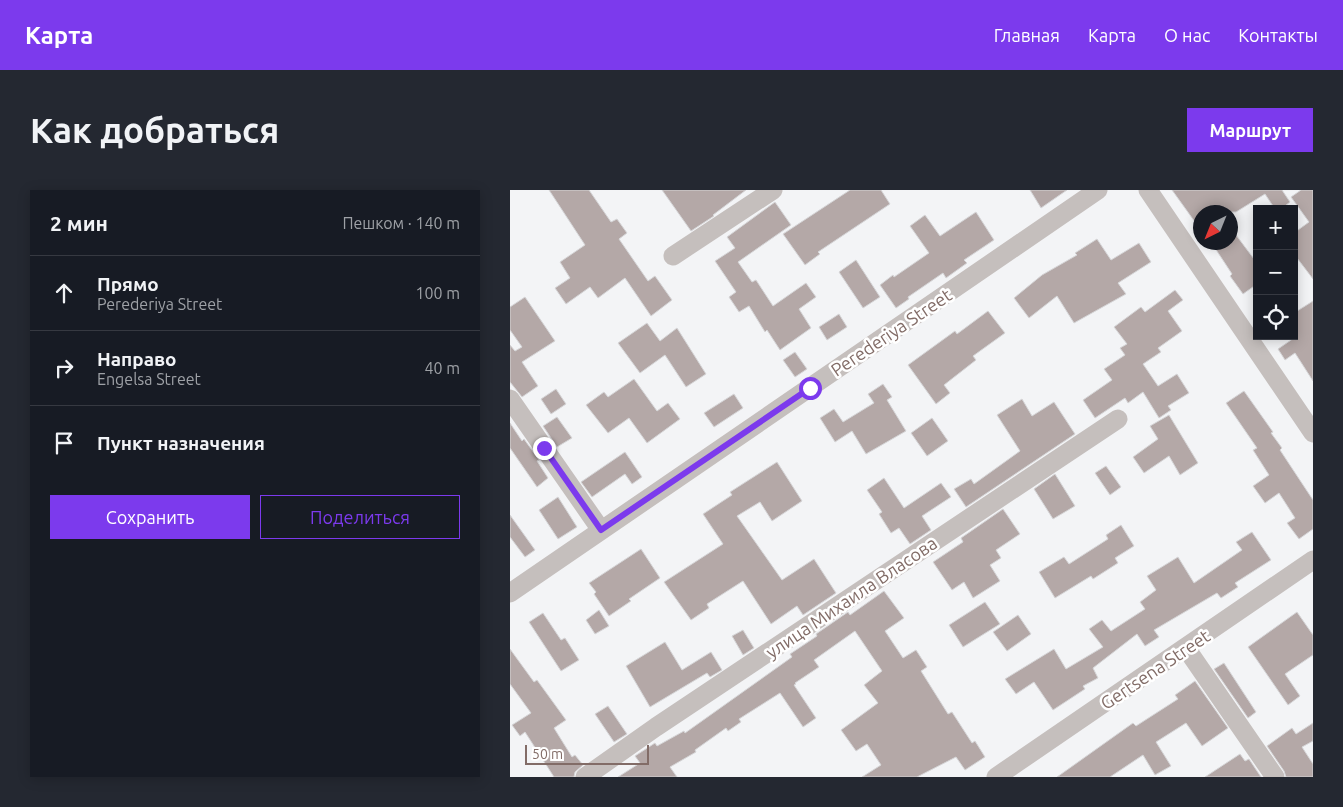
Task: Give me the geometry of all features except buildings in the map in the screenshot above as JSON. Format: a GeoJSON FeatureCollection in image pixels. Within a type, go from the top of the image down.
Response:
{"type":"FeatureCollection","features":[{"type":"Feature","properties":{"kind":"street"},"geometry":{"type":"LineString","coordinates":[[673,256],[773,190]]}},
{"type":"Feature","properties":{"kind":"street","name":"Perederiya Street"},"geometry":{"type":"LineString","coordinates":[[510,593],[1098,190]]}},
{"type":"Feature","properties":{"kind":"street"},"geometry":{"type":"LineString","coordinates":[[1148,190],[1313,433]]}},
{"type":"Feature","properties":{"kind":"street"},"geometry":{"type":"LineString","coordinates":[[510,399],[601,530]]}},
{"type":"Feature","properties":{"kind":"street","name":"улица Михаила Власова"},"geometry":{"type":"LineString","coordinates":[[585,777],[664,721],[1118,419]]}},
{"type":"Feature","properties":{"kind":"street","name":"Gertsena Street"},"geometry":{"type":"LineString","coordinates":[[996,777],[1313,560]]}},
{"type":"Feature","properties":{"kind":"street"},"geometry":{"type":"LineString","coordinates":[[1186,648],[1275,777]]}},
{"type":"Feature","properties":{"kind":"route"},"geometry":{"type":"LineString","coordinates":[[544,448],[601,530],[810,388]]}}]}
